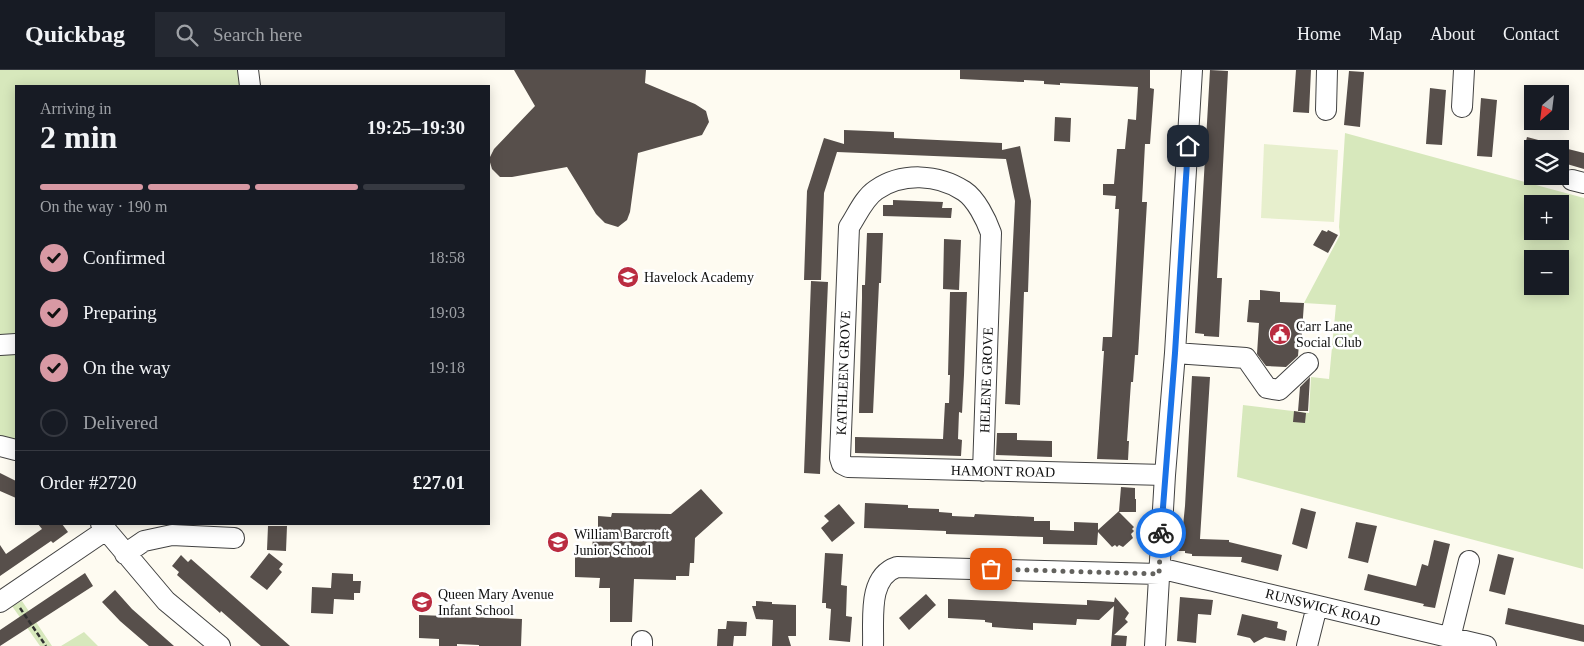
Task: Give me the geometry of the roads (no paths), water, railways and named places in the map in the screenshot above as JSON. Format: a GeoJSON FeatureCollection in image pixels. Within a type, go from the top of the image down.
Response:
{"type":"FeatureCollection","features":[{"type":"Feature","properties":{"kind":"street"},"geometry":{"type":"LineString","coordinates":[[248,70],[250,85]]}},
{"type":"Feature","properties":{"kind":"street"},"geometry":{"type":"LineString","coordinates":[[1155,646],[1192,70]]}},
{"type":"Feature","properties":{"kind":"street"},"geometry":{"type":"LineString","coordinates":[[1326,110],[1327,70]]}},
{"type":"Feature","properties":{"kind":"street"},"geometry":{"type":"LineString","coordinates":[[1462,106],[1464,70]]}},
{"type":"Feature","properties":{"kind":"street","name":"KATHLEEN GROVE"},"geometry":{"type":"LineString","coordinates":[[842,464],[840,458],[849,227],[869,196],[877,189],[902,178],[937,179],[965,192],[988,224],[991,233],[989,289]]}},
{"type":"Feature","properties":{"kind":"street","name":"HELENE GROVE"},"geometry":{"type":"LineString","coordinates":[[983,471],[989,289]]}},
{"type":"Feature","properties":{"kind":"street"},"geometry":{"type":"LineString","coordinates":[[0,345],[15,344]]}},
{"type":"Feature","properties":{"kind":"street"},"geometry":{"type":"LineString","coordinates":[[1175,353],[1246,358],[1267,388],[1279,390],[1308,363]]}},
{"type":"Feature","properties":{"kind":"street"},"geometry":{"type":"LineString","coordinates":[[0,446],[15,450]]}},
{"type":"Feature","properties":{"kind":"street","name":"HAMONT ROAD"},"geometry":{"type":"LineString","coordinates":[[842,464],[848,467],[1165,475]]}},
{"type":"Feature","properties":{"kind":"street"},"geometry":{"type":"LineString","coordinates":[[5,599],[103,527],[166,601],[220,646]]}},
{"type":"Feature","properties":{"kind":"street"},"geometry":{"type":"LineString","coordinates":[[125,554],[144,541],[172,535],[234,538]]}},
{"type":"Feature","properties":{"kind":"street"},"geometry":{"type":"LineString","coordinates":[[1454,641],[1469,561]]}},
{"type":"Feature","properties":{"kind":"street","name":"RUNSWICK ROAD"},"geometry":{"type":"LineString","coordinates":[[873,646],[875,596],[879,581],[887,570],[897,567],[1159,571],[1317,606],[1454,641],[1486,646]]}},
{"type":"Feature","properties":{"kind":"street"},"geometry":{"type":"LineString","coordinates":[[1307,646],[1317,606]]}},
{"type":"Feature","properties":{"kind":"place","name":"Havelock Academy"},"geometry":{"type":"Point","coordinates":[628,277]}},
{"type":"Feature","properties":{"kind":"place","name":"Carr Lane Social Club"},"geometry":{"type":"Point","coordinates":[1280,334]}},
{"type":"Feature","properties":{"kind":"place","name":"William Barcroft Junior School"},"geometry":{"type":"Point","coordinates":[558,542]}},
{"type":"Feature","properties":{"kind":"place","name":"Queen Mary Avenue Infant School"},"geometry":{"type":"Point","coordinates":[422,602]}}]}
